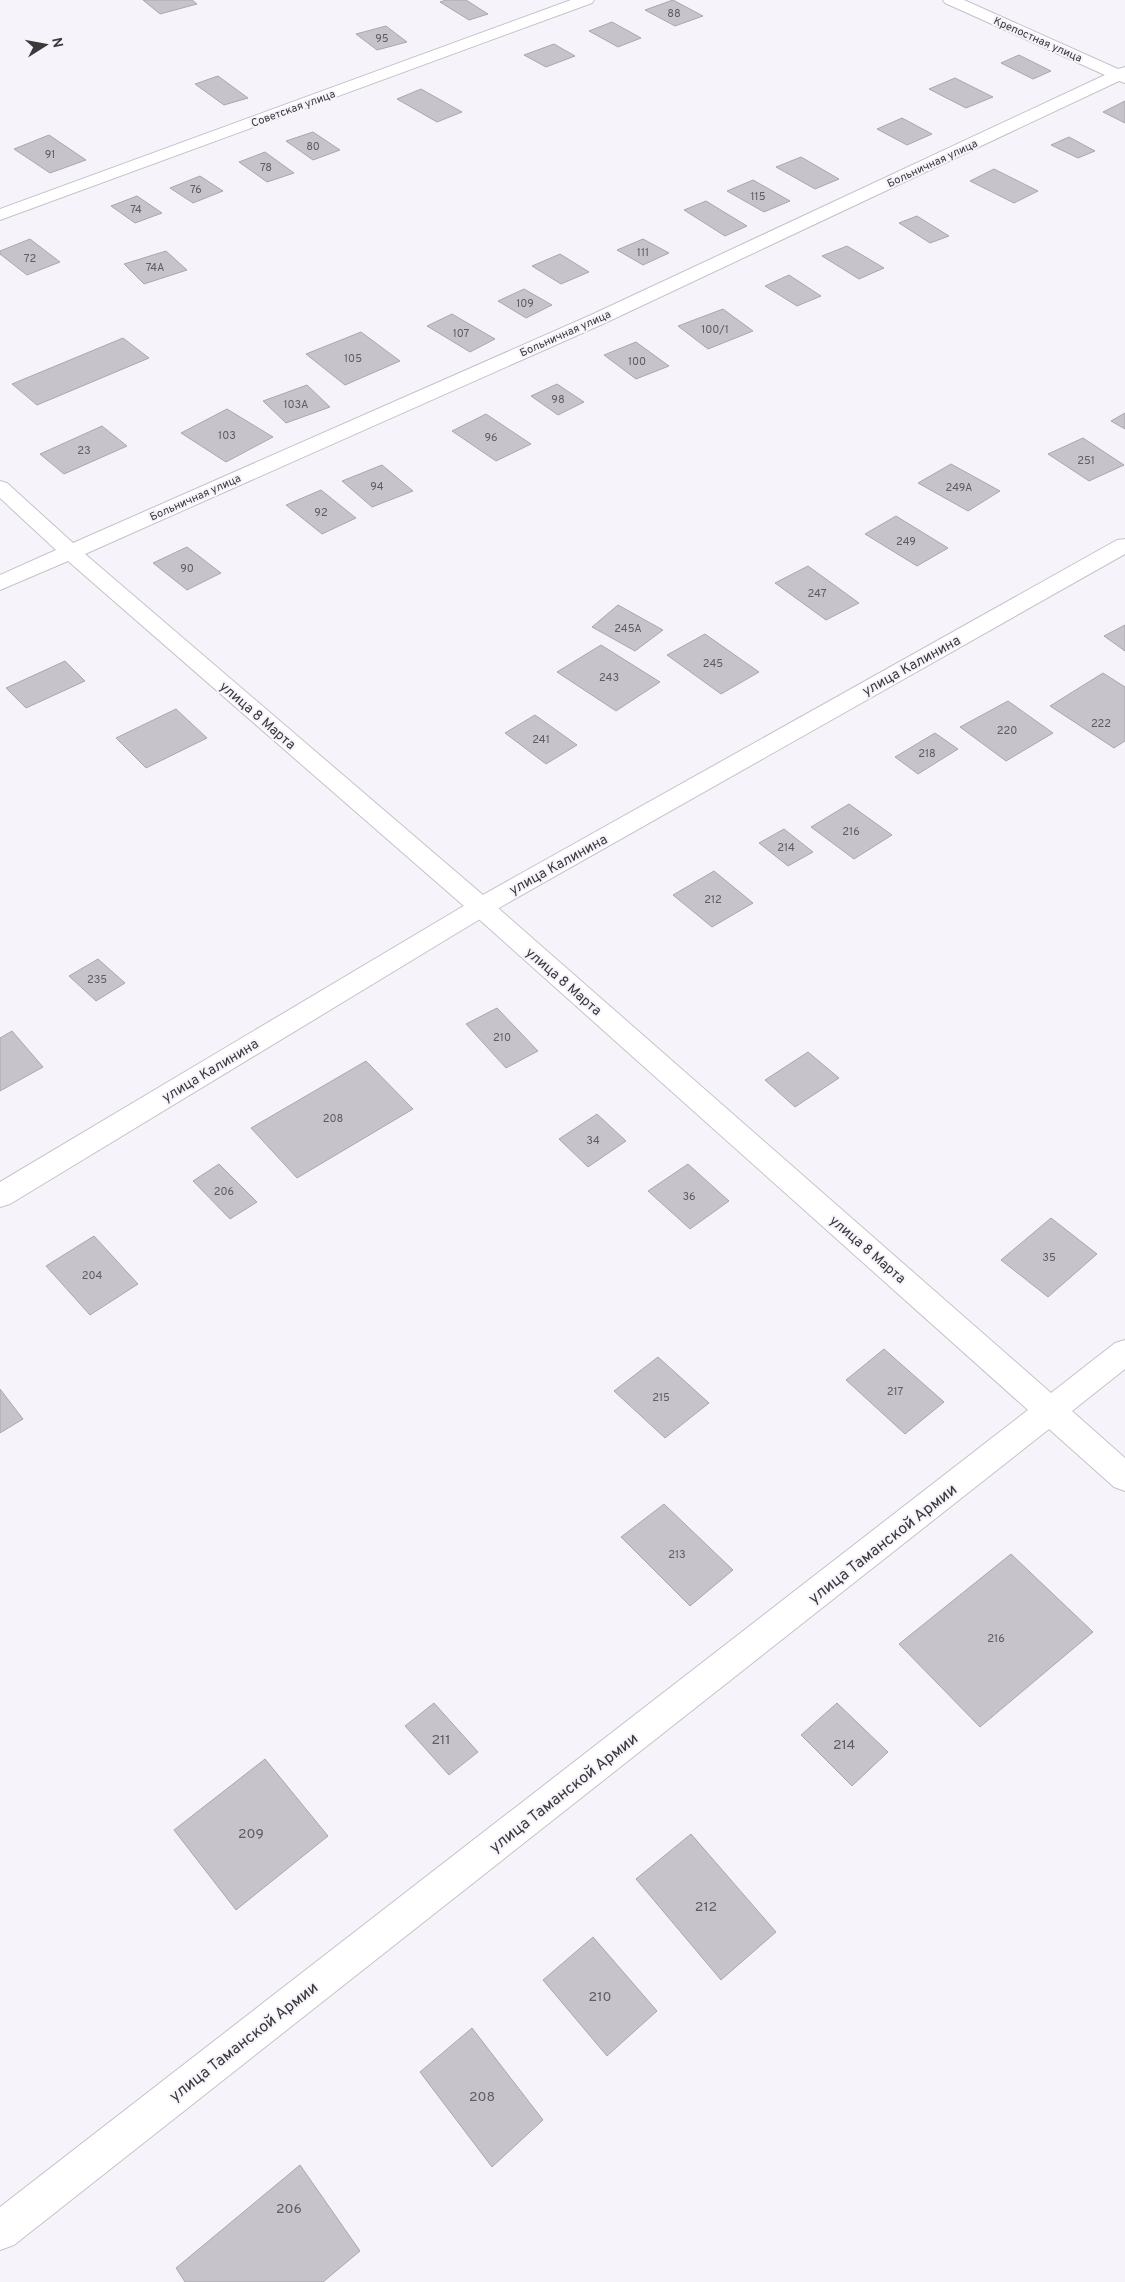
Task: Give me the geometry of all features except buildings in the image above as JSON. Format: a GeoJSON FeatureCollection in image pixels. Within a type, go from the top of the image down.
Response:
{"type":"FeatureCollection","features":[{"type":"Feature","properties":{"kind":"street","name":"Советская улица"},"geometry":{"type":"LineString","coordinates":[[0,215],[586,0]]}},
{"type":"Feature","properties":{"kind":"street","name":"Крепостная улица"},"geometry":{"type":"LineString","coordinates":[[951,0],[1123,75]]}},
{"type":"Feature","properties":{"kind":"street","name":"Больничная улица"},"geometry":{"type":"LineString","coordinates":[[0,583],[598,319],[1123,75]]}},
{"type":"Feature","properties":{"kind":"street","name":"улица 8 Марта"},"geometry":{"type":"LineString","coordinates":[[0,488],[70,552],[481,907],[1052,1411],[1125,1478]]}},
{"type":"Feature","properties":{"kind":"street","name":"улица Калинина"},"geometry":{"type":"LineString","coordinates":[[0,1196],[481,907],[1125,545]]}},
{"type":"Feature","properties":{"kind":"street","name":"улица Таманской Армии"},"geometry":{"type":"LineString","coordinates":[[0,2231],[1052,1411],[1125,1352]]}}]}
